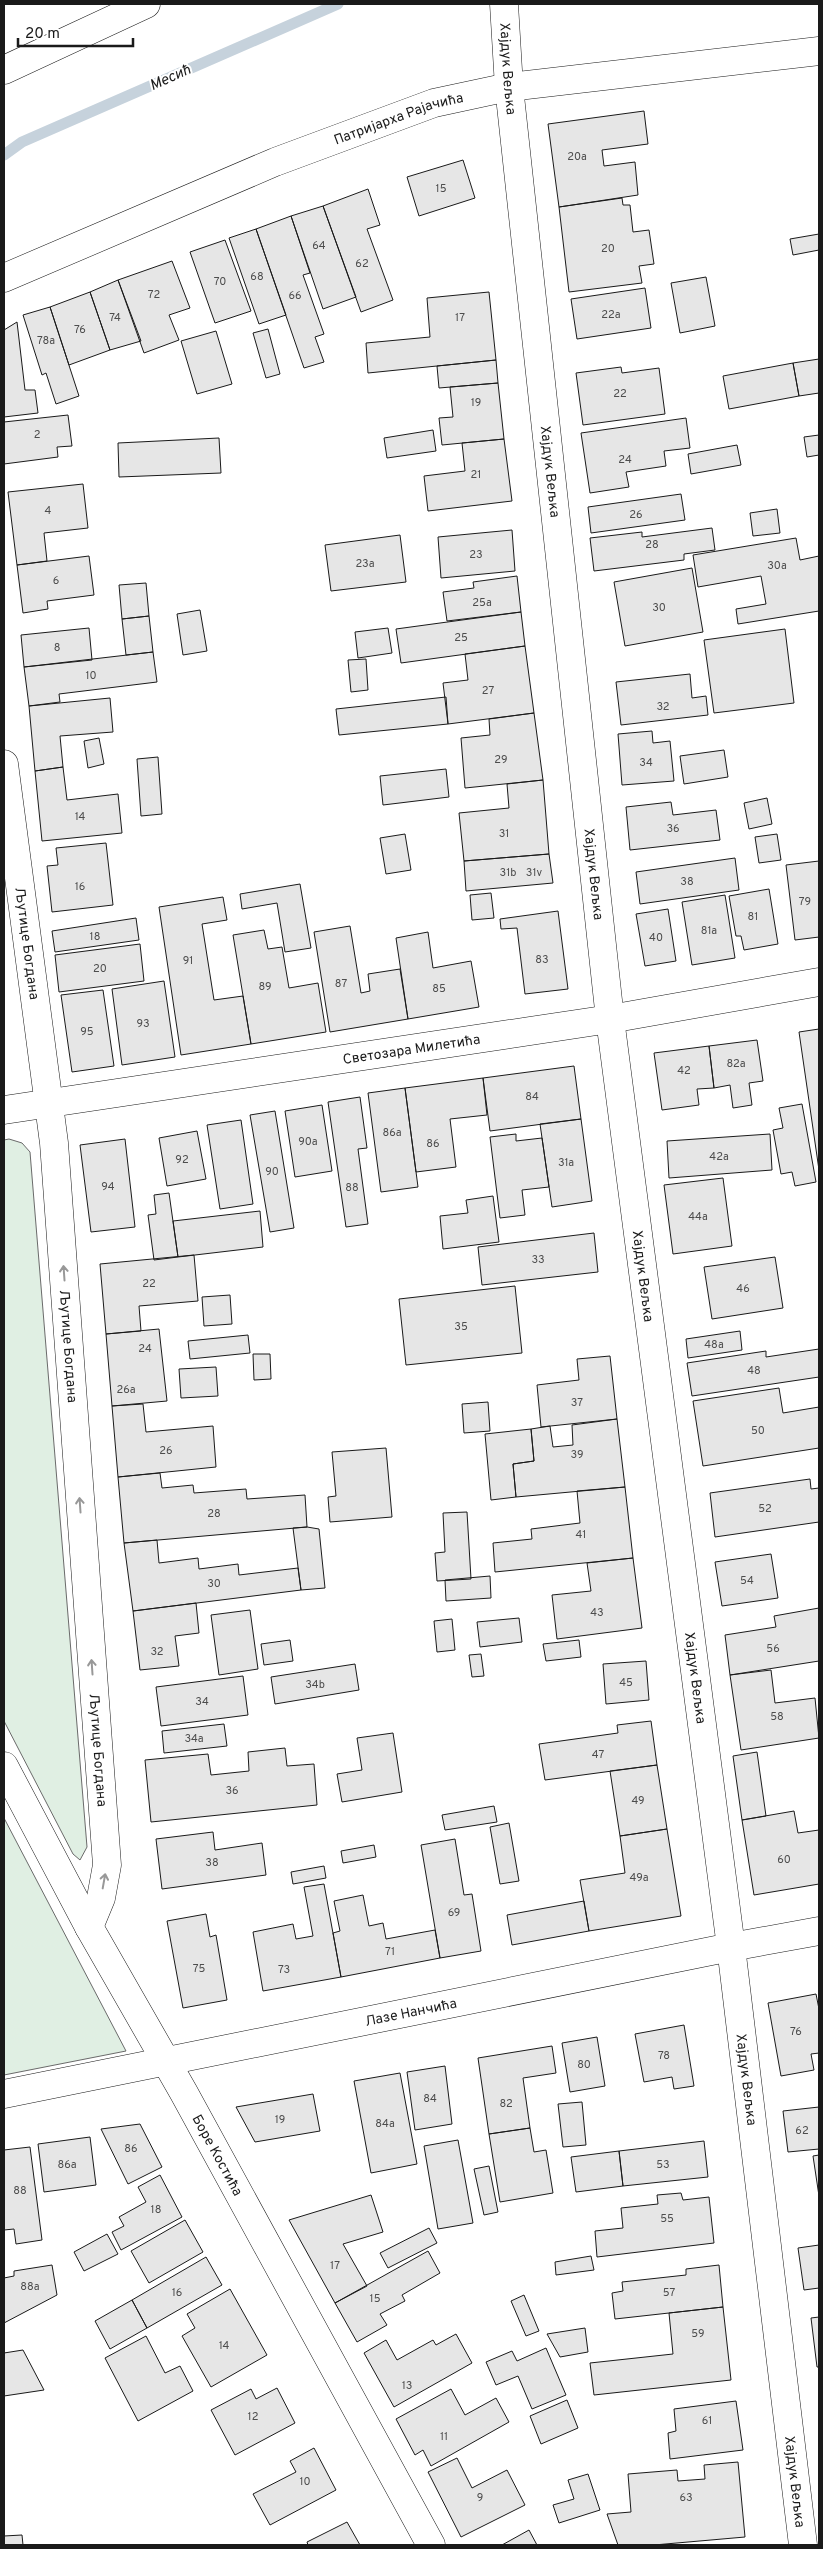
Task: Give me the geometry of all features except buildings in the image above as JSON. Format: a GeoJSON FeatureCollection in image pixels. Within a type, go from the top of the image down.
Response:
{"type":"FeatureCollection","features":[{"type":"Feature","properties":{"kind":"street"},"geometry":{"type":"LineString","coordinates":[[4,70],[146,4]]}},
{"type":"Feature","properties":{"kind":"street","name":"Хајдук Вељка"},"geometry":{"type":"LineString","coordinates":[[504,4],[510,87],[610,1019],[731,1947],[804,2545]]}},
{"type":"Feature","properties":{"kind":"street","name":"Патријарха Рајачића"},"geometry":{"type":"LineString","coordinates":[[4,278],[275,162],[434,103],[510,87],[819,51]]}},
{"type":"Feature","properties":{"kind":"street","name":"Љутице Богдана"},"geometry":{"type":"LineString","coordinates":[[4,764],[54,1143],[107,1864],[101,1898],[89,1927]]}},
{"type":"Feature","properties":{"kind":"street","name":"Светозара Милетића"},"geometry":{"type":"LineString","coordinates":[[4,1110],[610,1019],[819,982]]}},
{"type":"Feature","properties":{"kind":"street","name":"Боре Костића"},"geometry":{"type":"LineString","coordinates":[[4,1766],[89,1927],[166,2061],[431,2545]]}},
{"type":"Feature","properties":{"kind":"street","name":"Лазе Нанчића"},"geometry":{"type":"LineString","coordinates":[[4,2094],[731,1947],[819,1932]]}},
{"type":"Feature","properties":{"kind":"green space"},"geometry":{"type":"Polygon","coordinates":[[[9,1139],[22,1143],[30,1152],[87,1847],[80,1860],[73,1854],[4,1721],[4,1140],[9,1139]]]}},
{"type":"Feature","properties":{"kind":"green space"},"geometry":{"type":"Polygon","coordinates":[[[4,1818],[126,2051],[4,2075],[4,1818]]]}},
{"type":"Feature","properties":{"kind":"waterway","name":"Месић"},"geometry":{"type":"LineString","coordinates":[[4,155],[22,142],[338,4]]}}]}
